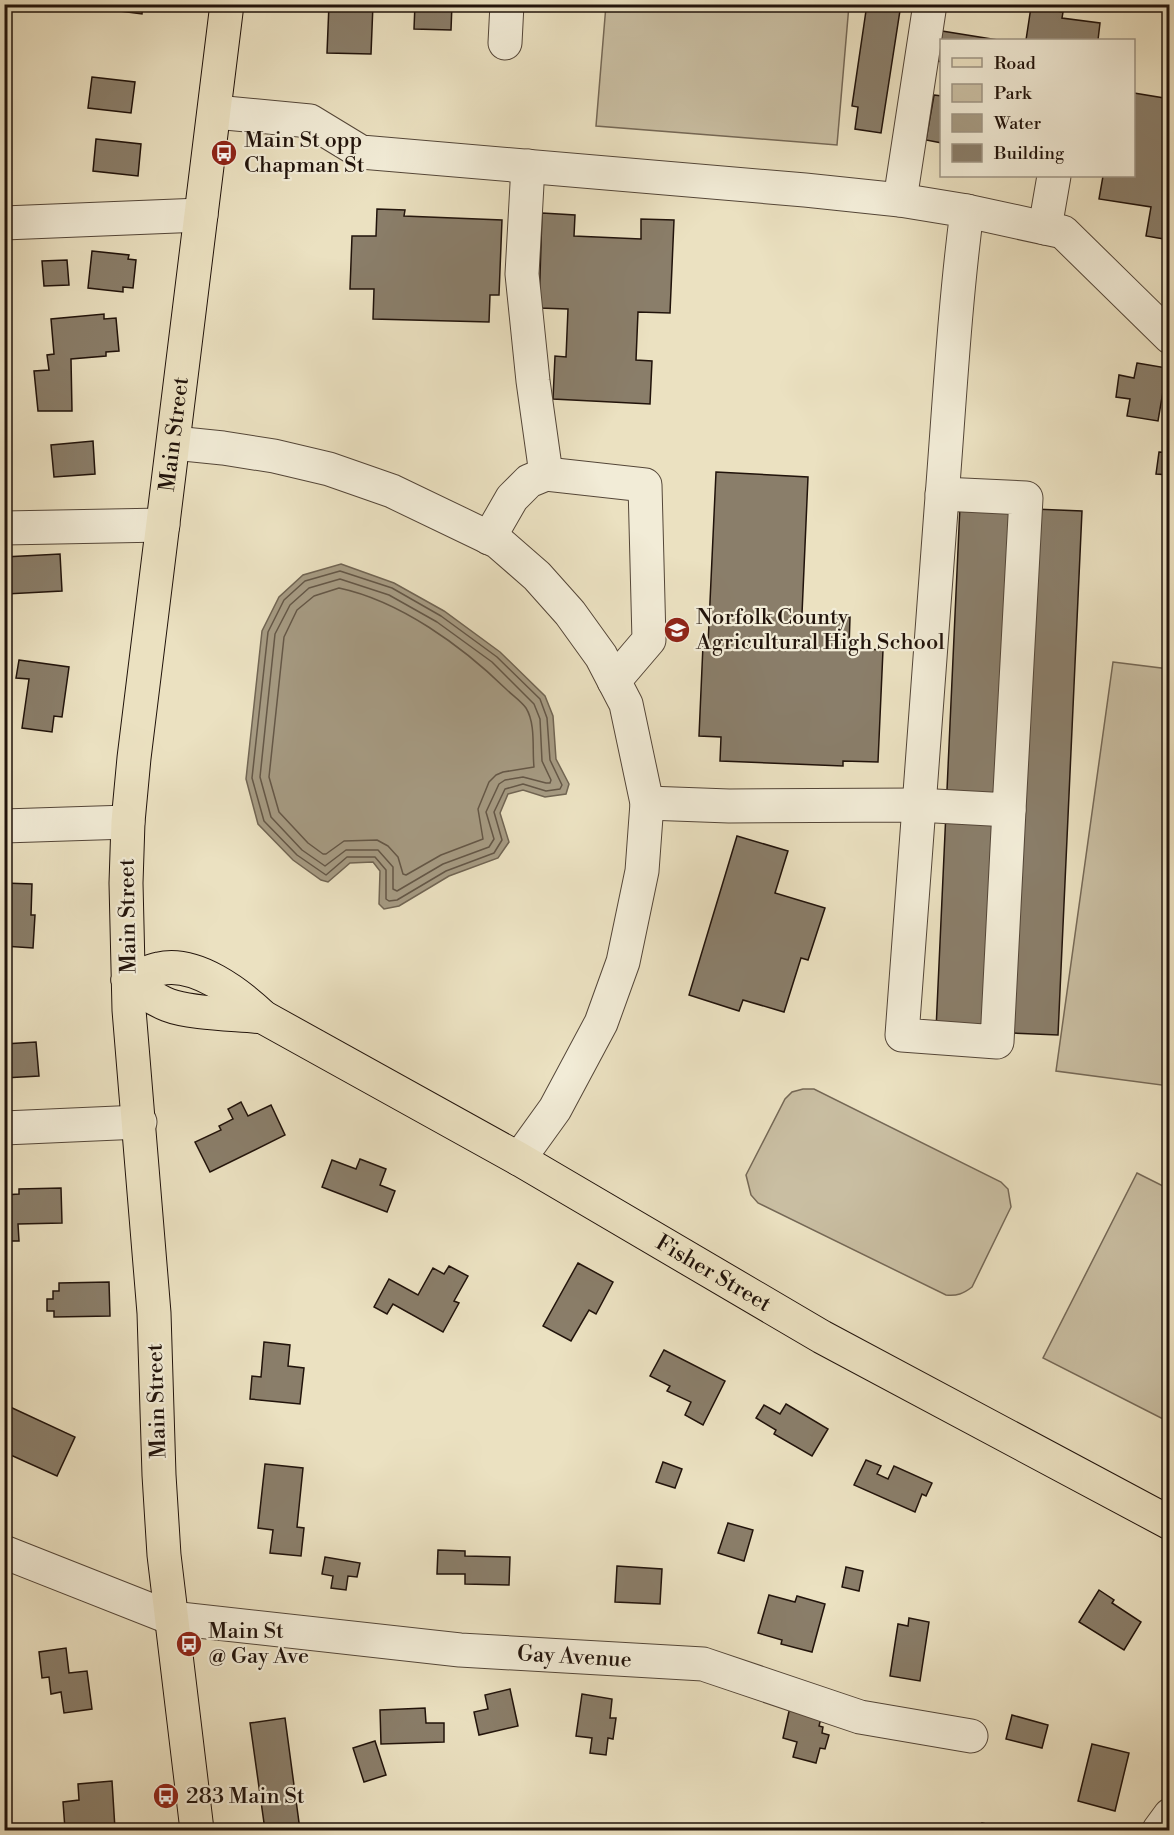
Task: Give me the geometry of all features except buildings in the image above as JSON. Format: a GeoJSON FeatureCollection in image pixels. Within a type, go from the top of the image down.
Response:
{"type":"FeatureCollection","features":[{"type":"Feature","properties":{"kind":"main road","name":"Main Street"},"geometry":{"type":"LineString","coordinates":[[197,1830],[164,1555],[154,1313],[128,980],[126,913],[128,822],[192,277],[215,112],[227,4]]}},
{"type":"Feature","properties":{"kind":"main road","name":"Fisher Street"},"geometry":{"type":"LineString","coordinates":[[128,980],[153,998],[170,1006],[263,1017],[519,1159],[822,1337],[1170,1522]]}},
{"type":"Feature","properties":{"kind":"street"},"geometry":{"type":"LineString","coordinates":[[505,44],[507,4]]}},
{"type":"Feature","properties":{"kind":"street"},"geometry":{"type":"LineString","coordinates":[[900,200],[930,4]]}},
{"type":"Feature","properties":{"kind":"street"},"geometry":{"type":"LineString","coordinates":[[215,112],[310,121],[361,152],[900,200],[1063,232],[1170,338]]}},
{"type":"Feature","properties":{"kind":"street"},"geometry":{"type":"LineString","coordinates":[[528,166],[522,274],[533,381],[546,474]]}},
{"type":"Feature","properties":{"kind":"street"},"geometry":{"type":"LineString","coordinates":[[1045,228],[1054,177]]}},
{"type":"Feature","properties":{"kind":"street"},"geometry":{"type":"LineString","coordinates":[[942,494],[1026,498],[997,1042],[902,1035],[917,805],[961,255],[967,212]]}},
{"type":"Feature","properties":{"kind":"street"},"geometry":{"type":"LineString","coordinates":[[4,223],[201,215]]}},
{"type":"Feature","properties":{"kind":"street"},"geometry":{"type":"LineString","coordinates":[[174,444],[243,451],[329,469],[392,491],[498,542],[537,576],[570,613],[601,656],[626,704],[647,803],[642,871],[623,962],[601,1023],[555,1110],[519,1159]]}},
{"type":"Feature","properties":{"kind":"street"},"geometry":{"type":"LineString","coordinates":[[489,538],[512,498],[529,481],[546,474],[645,485],[649,640],[614,681]]}},
{"type":"Feature","properties":{"kind":"street"},"geometry":{"type":"LineString","coordinates":[[4,528],[163,525]]}},
{"type":"Feature","properties":{"kind":"street"},"geometry":{"type":"LineString","coordinates":[[647,803],[729,806],[917,805],[1009,810]]}},
{"type":"Feature","properties":{"kind":"street"},"geometry":{"type":"LineString","coordinates":[[4,826],[128,822]]}},
{"type":"Feature","properties":{"kind":"street"},"geometry":{"type":"LineString","coordinates":[[4,1128],[140,1122]]}},
{"type":"Feature","properties":{"kind":"street","name":"Gay Avenue"},"geometry":{"type":"LineString","coordinates":[[4,1552],[171,1618],[459,1650],[703,1664],[860,1717],[971,1736]]}},
{"type":"Feature","properties":{"kind":"street"},"geometry":{"type":"LineString","coordinates":[[1159,1830],[1170,1815]]}},
{"type":"Feature","properties":{"kind":"green space"},"geometry":{"type":"Polygon","coordinates":[[[606,5],[849,5],[837,145],[596,126],[606,5]]]}},
{"type":"Feature","properties":{"kind":"green space"},"geometry":{"type":"Polygon","coordinates":[[[1113,662],[1169,669],[1169,1086],[1056,1071],[1113,662]]]}},
{"type":"Feature","properties":{"kind":"green space"},"geometry":{"type":"Polygon","coordinates":[[[814,1089],[1001,1182],[1008,1189],[1011,1207],[972,1287],[960,1294],[946,1295],[758,1203],[751,1195],[746,1175],[785,1099],[792,1092],[814,1089]]]}},
{"type":"Feature","properties":{"kind":"green space"},"geometry":{"type":"Polygon","coordinates":[[[1137,1173],[1169,1189],[1169,1422],[1043,1358],[1137,1173]]]}},
{"type":"Feature","properties":{"kind":"water"},"geometry":{"type":"Polygon","coordinates":[[[341,564],[394,583],[444,611],[500,652],[545,696],[553,716],[556,759],[569,784],[566,794],[545,797],[523,790],[508,794],[500,813],[509,842],[498,858],[449,876],[399,906],[384,909],[379,904],[380,871],[373,862],[350,863],[328,882],[321,880],[293,860],[258,824],[246,779],[262,631],[279,597],[303,575],[341,564]]]}},
{"type":"Feature","properties":{"kind":"place","name":"Main St opp Chapman St"},"geometry":{"type":"Point","coordinates":[224,153]}},
{"type":"Feature","properties":{"kind":"place","name":"Norfolk County Agricultural High School"},"geometry":{"type":"Point","coordinates":[677,630]}},
{"type":"Feature","properties":{"kind":"place","name":"Main St @ Gay Ave"},"geometry":{"type":"Point","coordinates":[189,1644]}},
{"type":"Feature","properties":{"kind":"place","name":"283 Main St"},"geometry":{"type":"Point","coordinates":[166,1796]}}]}
